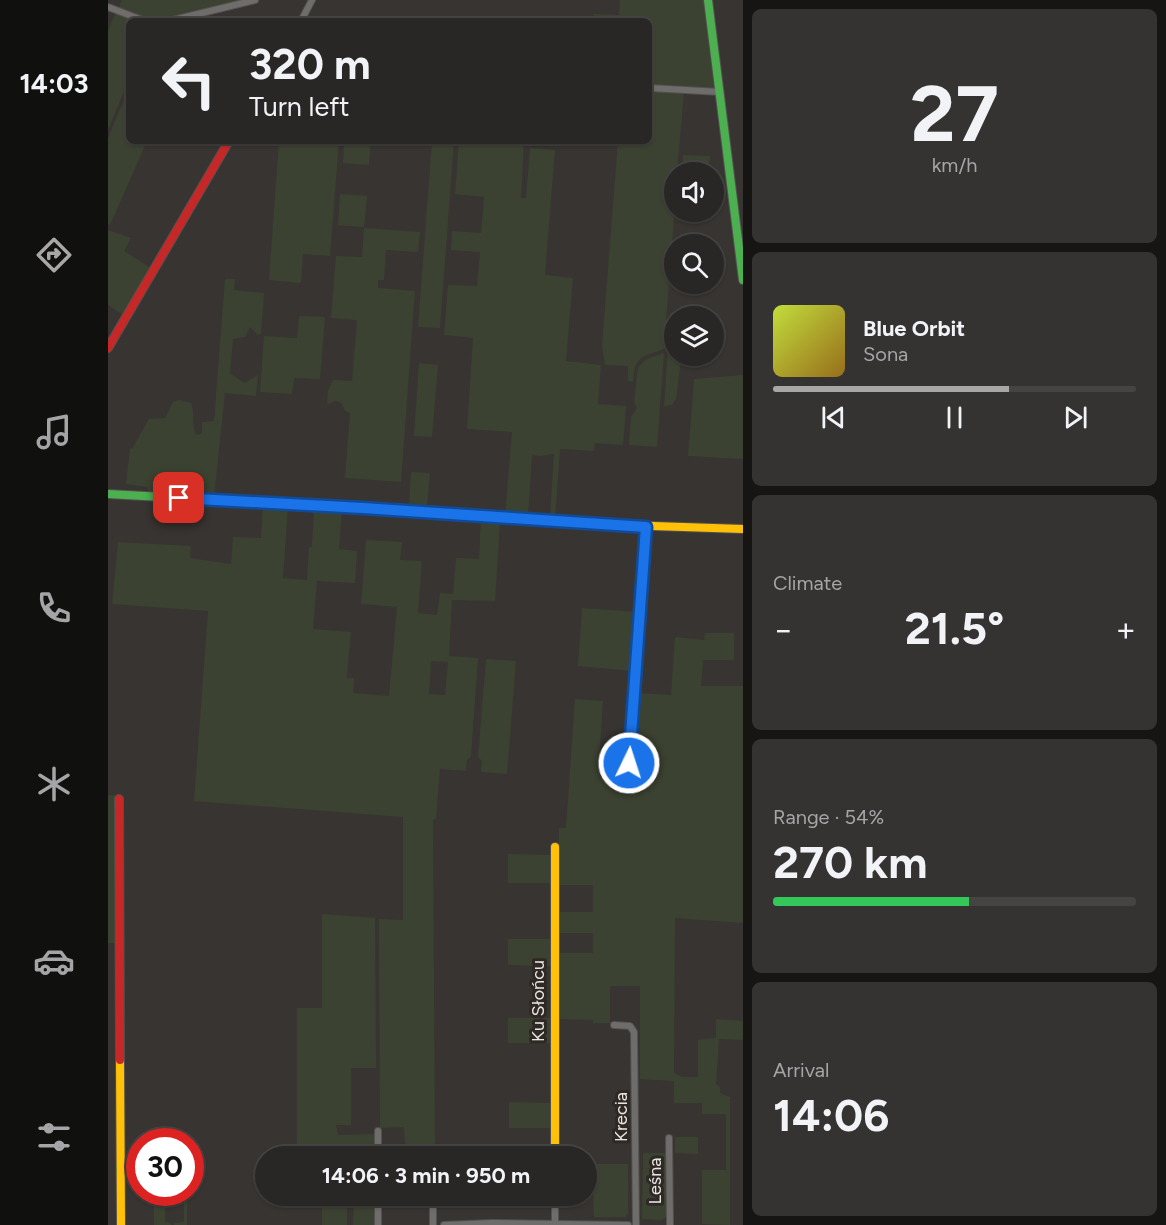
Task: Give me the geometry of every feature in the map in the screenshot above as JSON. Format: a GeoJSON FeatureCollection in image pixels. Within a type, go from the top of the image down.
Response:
{"type":"FeatureCollection","features":[{"type":"Feature","properties":{"kind":"street"},"geometry":{"type":"LineString","coordinates":[[182,18],[255,0]]}},
{"type":"Feature","properties":{"kind":"street"},"geometry":{"type":"LineString","coordinates":[[303,18],[312,0]]}},
{"type":"Feature","properties":{"kind":"street"},"geometry":{"type":"LineString","coordinates":[[708,0],[743,280]]}},
{"type":"Feature","properties":{"kind":"street"},"geometry":{"type":"LineString","coordinates":[[108,7],[138,18]]}},
{"type":"Feature","properties":{"kind":"street"},"geometry":{"type":"LineString","coordinates":[[652,88],[720,92]]}},
{"type":"Feature","properties":{"kind":"street"},"geometry":{"type":"LineString","coordinates":[[108,348],[227,144]]}},
{"type":"Feature","properties":{"kind":"street"},"geometry":{"type":"LineString","coordinates":[[108,494],[646,527],[743,529]]}},
{"type":"Feature","properties":{"kind":"street"},"geometry":{"type":"LineString","coordinates":[[629,763],[646,527]]}},
{"type":"Feature","properties":{"kind":"street"},"geometry":{"type":"LineString","coordinates":[[119,800],[121,1225]]}},
{"type":"Feature","properties":{"kind":"street","name":"Ku Słońcu"},"geometry":{"type":"LineString","coordinates":[[555,846],[555,1146]]}},
{"type":"Feature","properties":{"kind":"street","name":"Krecia"},"geometry":{"type":"LineString","coordinates":[[614,1025],[630,1026],[634,1032],[636,1225]]}},
{"type":"Feature","properties":{"kind":"street"},"geometry":{"type":"LineString","coordinates":[[378,1131],[378,1146]]}},
{"type":"Feature","properties":{"kind":"street","name":"Leśna"},"geometry":{"type":"LineString","coordinates":[[669,1138],[670,1225]]}},
{"type":"Feature","properties":{"kind":"street"},"geometry":{"type":"LineString","coordinates":[[378,1206],[378,1225]]}},
{"type":"Feature","properties":{"kind":"street"},"geometry":{"type":"LineString","coordinates":[[433,1206],[433,1225]]}},
{"type":"Feature","properties":{"kind":"street"},"geometry":{"type":"LineString","coordinates":[[555,1206],[555,1223]]}},
{"type":"Feature","properties":{"kind":"street"},"geometry":{"type":"LineString","coordinates":[[444,1225],[555,1223],[628,1225]]}},
{"type":"Feature","properties":{"kind":"green space"},"geometry":{"type":"Polygon","coordinates":[[[122,0],[243,0],[168,18],[146,18],[118,9],[122,0]]]}},
{"type":"Feature","properties":{"kind":"green space"},"geometry":{"type":"Polygon","coordinates":[[[620,0],[705,0],[715,88],[713,90],[652,86],[652,18],[594,18],[594,14],[619,15],[620,0]]]}},
{"type":"Feature","properties":{"kind":"green space"},"geometry":{"type":"Polygon","coordinates":[[[116,12],[132,18],[126,18],[126,86],[108,130],[108,30],[116,12]]]}},
{"type":"Feature","properties":{"kind":"green space"},"geometry":{"type":"Polygon","coordinates":[[[652,90],[684,92],[678,162],[664,162],[664,222],[674,222],[673,234],[664,234],[664,294],[668,294],[667,306],[664,306],[664,349],[645,356],[638,362],[633,382],[628,381],[628,366],[605,365],[602,346],[618,144],[652,144],[652,90]]]}},
{"type":"Feature","properties":{"kind":"green space"},"geometry":{"type":"Polygon","coordinates":[[[126,95],[126,144],[146,144],[110,225],[108,224],[108,138],[126,95]]]}},
{"type":"Feature","properties":{"kind":"green space"},"geometry":{"type":"Polygon","coordinates":[[[279,144],[339,144],[330,256],[303,254],[301,283],[269,280],[279,144]]]}},
{"type":"Feature","properties":{"kind":"green space"},"geometry":{"type":"Polygon","coordinates":[[[344,144],[371,144],[369,165],[343,163],[344,144]]]}},
{"type":"Feature","properties":{"kind":"green space"},"geometry":{"type":"Polygon","coordinates":[[[432,144],[454,144],[440,328],[418,327],[432,144]]]}},
{"type":"Feature","properties":{"kind":"green space"},"geometry":{"type":"Polygon","coordinates":[[[459,144],[524,144],[521,198],[526,198],[530,148],[555,150],[545,275],[573,278],[566,361],[601,365],[598,404],[626,406],[623,445],[595,443],[594,451],[560,449],[555,519],[550,518],[554,454],[532,455],[528,517],[505,516],[512,432],[467,429],[473,338],[444,335],[448,285],[477,286],[480,252],[451,250],[452,231],[481,233],[484,197],[455,194],[459,144]]]}},
{"type":"Feature","properties":{"kind":"green space"},"geometry":{"type":"Polygon","coordinates":[[[683,155],[710,156],[709,162],[683,162],[683,155]]]}},
{"type":"Feature","properties":{"kind":"green space"},"geometry":{"type":"Polygon","coordinates":[[[340,194],[367,196],[364,227],[338,225],[340,194]]]}},
{"type":"Feature","properties":{"kind":"green space"},"geometry":{"type":"Polygon","coordinates":[[[364,228],[420,232],[418,252],[386,250],[384,280],[378,280],[378,288],[415,291],[401,482],[345,478],[350,413],[345,411],[339,402],[327,403],[328,391],[333,380],[352,381],[357,320],[331,318],[336,256],[362,257],[364,228]]]}},
{"type":"Feature","properties":{"kind":"green space"},"geometry":{"type":"Polygon","coordinates":[[[108,230],[131,238],[124,251],[151,268],[123,315],[108,305],[108,230]]]}},
{"type":"Feature","properties":{"kind":"green space"},"geometry":{"type":"Polygon","coordinates":[[[225,279],[235,279],[234,290],[264,293],[261,334],[257,334],[250,327],[245,337],[233,339],[230,373],[244,383],[258,375],[256,396],[225,393],[214,497],[150,494],[147,487],[126,484],[130,448],[132,449],[149,419],[165,418],[173,402],[179,400],[191,403],[197,435],[202,433],[202,422],[214,421],[225,279]]]}},
{"type":"Feature","properties":{"kind":"green space"},"geometry":{"type":"Polygon","coordinates":[[[299,316],[325,317],[320,379],[294,378],[292,394],[260,392],[264,336],[297,338],[299,316]]]}},
{"type":"Feature","properties":{"kind":"green space"},"geometry":{"type":"Polygon","coordinates":[[[664,353],[657,447],[629,445],[631,417],[637,408],[634,402],[638,367],[647,359],[664,353]]]}},
{"type":"Feature","properties":{"kind":"green space"},"geometry":{"type":"Polygon","coordinates":[[[419,363],[438,365],[432,437],[414,436],[419,363]]]}},
{"type":"Feature","properties":{"kind":"green space"},"geometry":{"type":"Polygon","coordinates":[[[667,366],[680,366],[676,399],[672,405],[664,406],[667,366]]]}},
{"type":"Feature","properties":{"kind":"green space"},"geometry":{"type":"Polygon","coordinates":[[[743,375],[743,459],[688,456],[694,379],[743,375]]]}},
{"type":"Feature","properties":{"kind":"green space"},"geometry":{"type":"Polygon","coordinates":[[[411,472],[430,473],[425,510],[412,509],[409,505],[411,472]]]}},
{"type":"Feature","properties":{"kind":"green space"},"geometry":{"type":"Polygon","coordinates":[[[263,506],[288,507],[283,578],[307,580],[314,509],[342,509],[339,549],[357,551],[355,583],[317,581],[313,629],[351,632],[347,678],[354,678],[353,693],[389,696],[397,607],[361,604],[366,540],[402,542],[400,560],[422,561],[418,613],[437,615],[440,593],[453,594],[456,558],[479,559],[481,520],[500,522],[495,601],[452,600],[449,656],[478,658],[471,757],[467,760],[466,771],[440,769],[436,819],[433,819],[435,1146],[380,1146],[405,1145],[404,1127],[380,1128],[379,919],[403,920],[403,817],[194,801],[208,611],[112,604],[118,542],[191,546],[190,558],[231,564],[233,537],[261,538],[263,506]],[[431,661],[429,694],[445,695],[448,662],[431,661]]]}},
{"type":"Feature","properties":{"kind":"green space"},"geometry":{"type":"Polygon","coordinates":[[[582,608],[638,612],[633,671],[578,666],[582,608]]]}},
{"type":"Feature","properties":{"kind":"green space"},"geometry":{"type":"Polygon","coordinates":[[[705,633],[734,633],[734,660],[703,660],[701,686],[743,686],[743,923],[675,918],[674,1073],[682,1077],[698,1077],[698,1040],[716,1038],[716,1019],[743,1021],[743,1040],[719,1039],[716,1084],[720,1087],[720,1093],[730,1097],[730,1225],[702,1224],[702,1170],[726,1170],[726,1114],[702,1114],[702,1103],[674,1103],[674,1081],[640,1079],[640,986],[610,986],[610,1023],[559,1019],[558,953],[593,953],[593,933],[558,933],[558,912],[593,912],[593,885],[558,885],[559,828],[566,828],[575,699],[603,701],[599,760],[623,762],[626,760],[626,767],[632,767],[638,693],[671,695],[675,637],[704,640],[705,633]]]}},
{"type":"Feature","properties":{"kind":"green space"},"geometry":{"type":"Polygon","coordinates":[[[486,659],[516,661],[507,774],[481,772],[482,761],[478,757],[486,659]]]}},
{"type":"Feature","properties":{"kind":"green space"},"geometry":{"type":"Polygon","coordinates":[[[108,795],[117,796],[118,943],[108,943],[108,795]]]}},
{"type":"Feature","properties":{"kind":"green space"},"geometry":{"type":"Polygon","coordinates":[[[508,854],[551,855],[551,883],[508,883],[508,854]]]}},
{"type":"Feature","properties":{"kind":"green space"},"geometry":{"type":"Polygon","coordinates":[[[322,914],[375,918],[376,1068],[351,1068],[351,1125],[336,1125],[338,1135],[376,1134],[376,1146],[297,1146],[297,1008],[322,1008],[322,914]]]}},
{"type":"Feature","properties":{"kind":"green space"},"geometry":{"type":"Polygon","coordinates":[[[508,939],[551,939],[551,966],[508,965],[508,939]]]}},
{"type":"Feature","properties":{"kind":"green space"},"geometry":{"type":"Polygon","coordinates":[[[508,1018],[551,1018],[551,1043],[508,1043],[508,1018]]]}},
{"type":"Feature","properties":{"kind":"green space"},"geometry":{"type":"Polygon","coordinates":[[[509,1102],[551,1103],[551,1128],[509,1128],[509,1102]]]}},
{"type":"Feature","properties":{"kind":"green space"},"geometry":{"type":"Polygon","coordinates":[[[675,1137],[698,1137],[698,1154],[675,1153],[675,1137]]]}},
{"type":"Feature","properties":{"kind":"green space"},"geometry":{"type":"Polygon","coordinates":[[[643,1153],[666,1153],[666,1217],[662,1220],[642,1219],[643,1153]]]}},
{"type":"Feature","properties":{"kind":"green space"},"geometry":{"type":"Polygon","coordinates":[[[597,1164],[628,1164],[628,1214],[625,1217],[594,1217],[594,1206],[597,1206],[597,1164]]]}},
{"type":"Feature","properties":{"kind":"green space"},"geometry":{"type":"Polygon","coordinates":[[[154,1206],[165,1206],[165,1222],[171,1225],[154,1225],[154,1206]]]}},
{"type":"Feature","properties":{"kind":"green space"},"geometry":{"type":"Polygon","coordinates":[[[184,1206],[187,1206],[187,1225],[174,1225],[174,1223],[184,1222],[184,1206]]]}},
{"type":"Feature","properties":{"kind":"green space"},"geometry":{"type":"Polygon","coordinates":[[[322,1206],[347,1206],[347,1225],[322,1225],[322,1206]]]}},
{"type":"Feature","properties":{"kind":"green space"},"geometry":{"type":"Polygon","coordinates":[[[354,1206],[376,1206],[375,1225],[353,1225],[354,1206]]]}},
{"type":"Feature","properties":{"kind":"traffic: fast"},"geometry":{"type":"LineString","coordinates":[[708,0],[743,280]]}},
{"type":"Feature","properties":{"kind":"traffic: fast"},"geometry":{"type":"LineString","coordinates":[[108,494],[623,525]]}},
{"type":"Feature","properties":{"kind":"traffic: slow"},"geometry":{"type":"LineString","coordinates":[[623,525],[743,529]]}},
{"type":"Feature","properties":{"kind":"traffic: slow"},"geometry":{"type":"LineString","coordinates":[[555,847],[555,1146]]}},
{"type":"Feature","properties":{"kind":"traffic: slow"},"geometry":{"type":"LineString","coordinates":[[120,1060],[121,1225]]}},
{"type":"Feature","properties":{"kind":"traffic: jam"},"geometry":{"type":"LineString","coordinates":[[108,348],[227,144]]}},
{"type":"Feature","properties":{"kind":"traffic: jam"},"geometry":{"type":"LineString","coordinates":[[119,799],[120,1060]]}},
{"type":"Feature","properties":{"kind":"route"},"geometry":{"type":"LineString","coordinates":[[179,498],[646,527],[629,763]]}}]}
